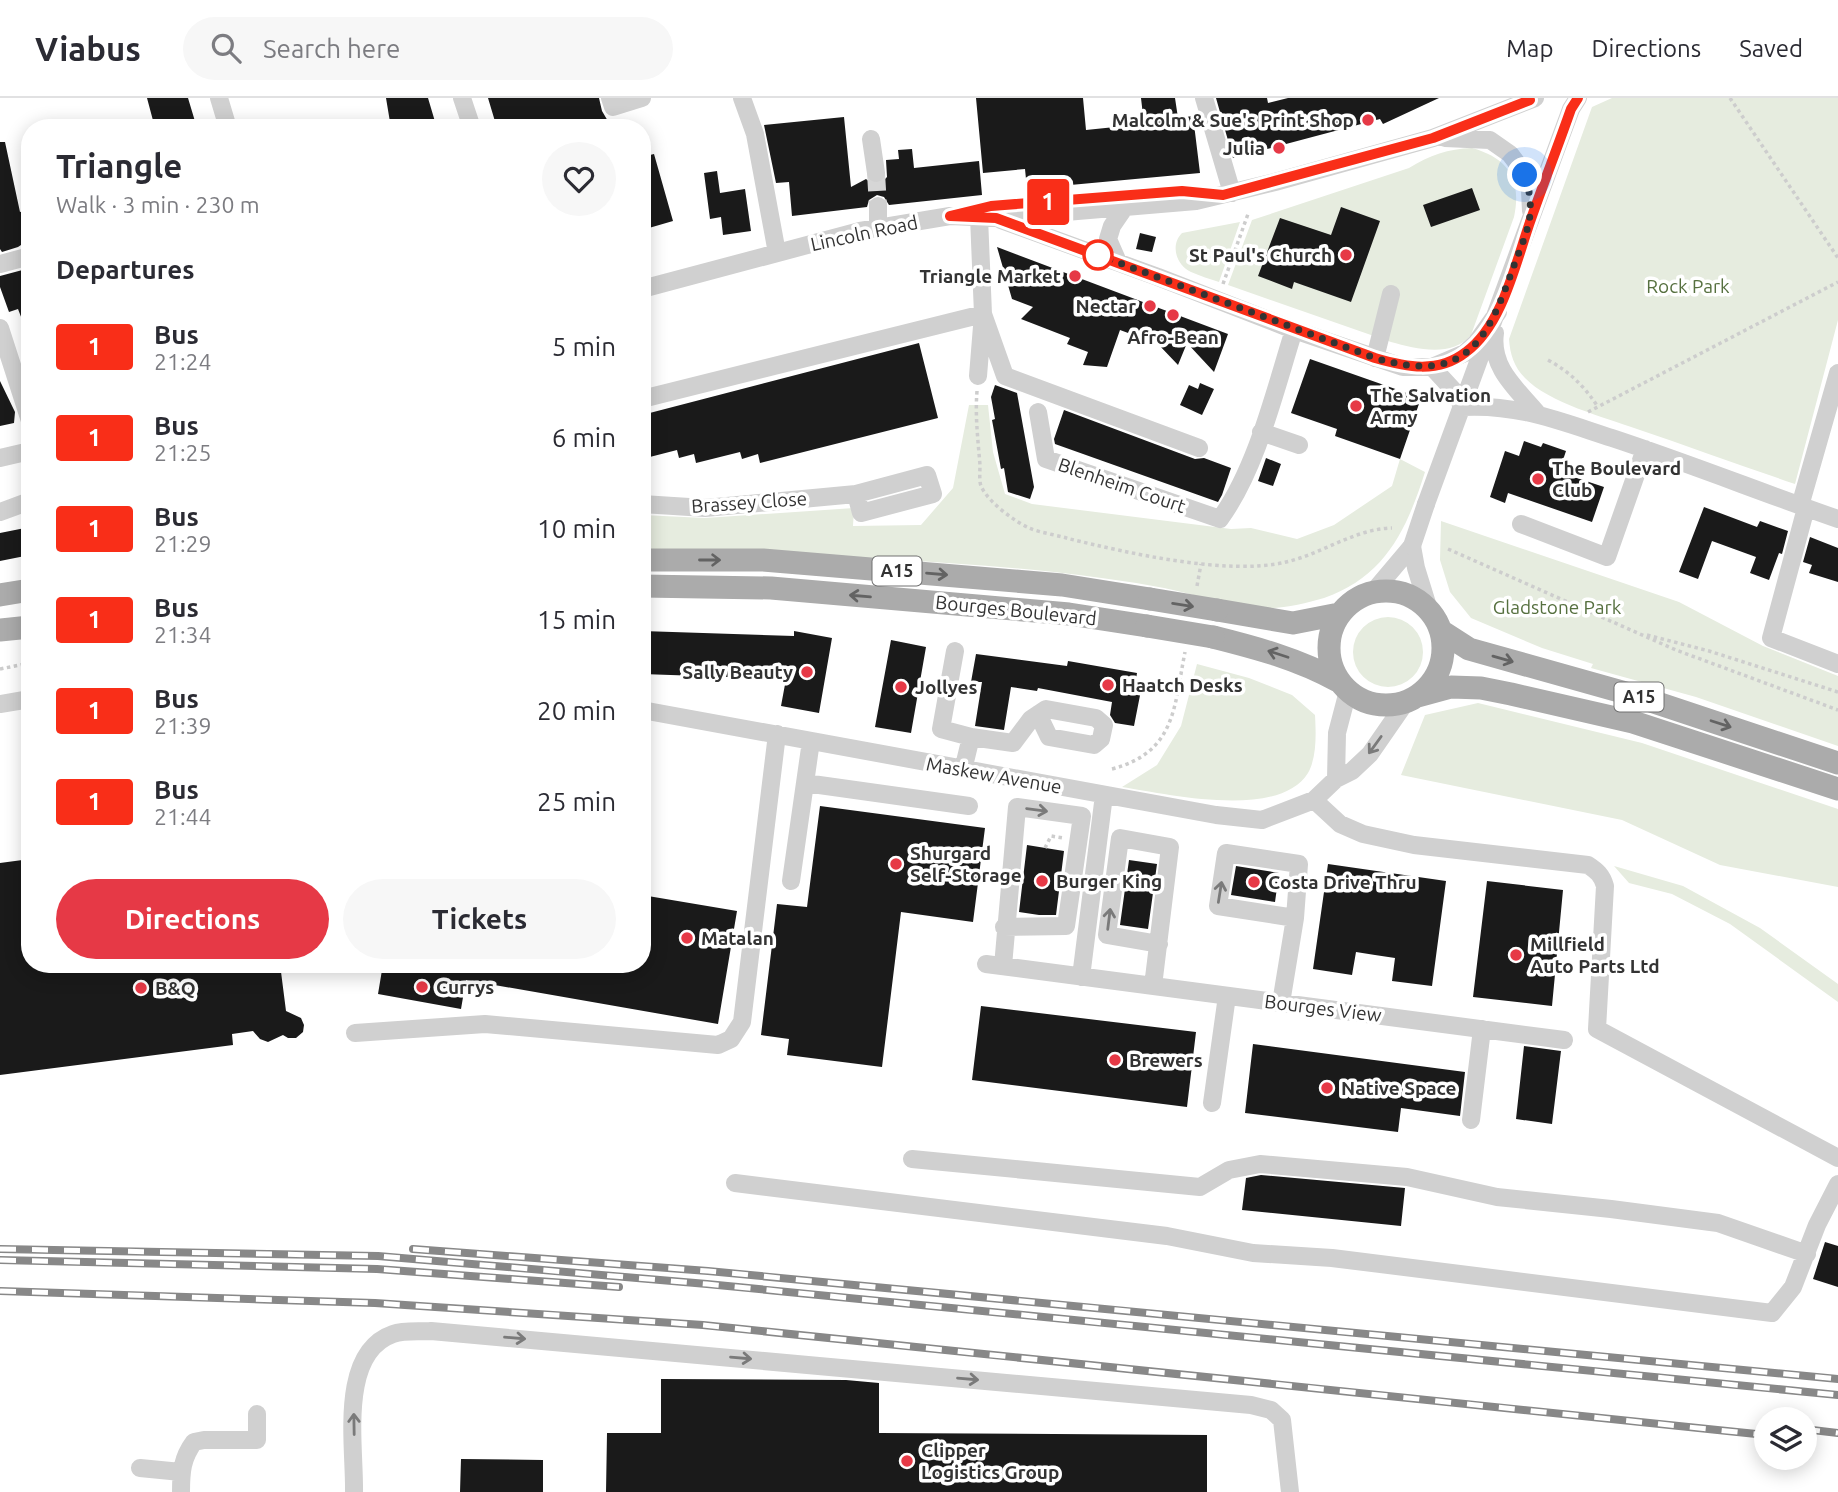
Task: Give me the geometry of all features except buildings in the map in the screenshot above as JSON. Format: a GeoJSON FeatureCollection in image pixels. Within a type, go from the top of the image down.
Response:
{"type":"FeatureCollection","features":[{"type":"Feature","properties":{"kind":"main road","name":"Bourges Boulevard"},"geometry":{"type":"LineString","coordinates":[[651,560],[763,560],[1062,584],[1293,623],[1339,614]]}},
{"type":"Feature","properties":{"kind":"main road","name":"Bourges Boulevard"},"geometry":{"type":"LineString","coordinates":[[651,586],[771,588],[1069,614],[1213,637],[1274,653],[1309,665],[1343,686]]}},
{"type":"Feature","properties":{"kind":"main road"},"geometry":{"type":"LineString","coordinates":[[1374,591],[1399,592],[1416,599],[1429,610],[1441,631],[1443,650],[1440,668],[1431,684],[1412,699],[1392,705],[1377,705],[1362,700],[1343,686],[1329,657],[1332,628],[1339,614],[1351,602],[1374,591]]}},
{"type":"Feature","properties":{"kind":"main road"},"geometry":{"type":"LineString","coordinates":[[0,595],[21,592]]}},
{"type":"Feature","properties":{"kind":"main road"},"geometry":{"type":"LineString","coordinates":[[0,604],[21,603]]}},
{"type":"Feature","properties":{"kind":"main road"},"geometry":{"type":"LineString","coordinates":[[0,630],[21,628]]}},
{"type":"Feature","properties":{"kind":"main road","name":"A15"},"geometry":{"type":"LineString","coordinates":[[1441,631],[1469,649],[1633,695],[1838,763]]}},
{"type":"Feature","properties":{"kind":"main road","name":"A15"},"geometry":{"type":"LineString","coordinates":[[1412,699],[1451,687],[1481,688],[1511,694],[1633,722],[1838,789]]}},
{"type":"Feature","properties":{"kind":"street"},"geometry":{"type":"LineString","coordinates":[[219,98],[225,119]]}},
{"type":"Feature","properties":{"kind":"street"},"geometry":{"type":"LineString","coordinates":[[462,98],[469,119]]}},
{"type":"Feature","properties":{"kind":"street"},"geometry":{"type":"LineString","coordinates":[[610,98],[613,107],[642,98]]}},
{"type":"Feature","properties":{"kind":"street"},"geometry":{"type":"LineString","coordinates":[[742,98],[755,134],[777,253]]}},
{"type":"Feature","properties":{"kind":"street"},"geometry":{"type":"LineString","coordinates":[[950,216],[991,206],[1182,191],[1228,194],[1204,98]]}},
{"type":"Feature","properties":{"kind":"street","name":"Lincoln Road"},"geometry":{"type":"LineString","coordinates":[[651,287],[878,228],[950,216],[988,217],[1196,201],[1433,138],[1535,98]]}},
{"type":"Feature","properties":{"kind":"street"},"geometry":{"type":"LineString","coordinates":[[1374,591],[1412,546],[1571,109],[1578,98]]}},
{"type":"Feature","properties":{"kind":"street"},"geometry":{"type":"LineString","coordinates":[[1433,138],[1467,137],[1490,140],[1510,154],[1525,175],[1530,191],[1531,218]]}},
{"type":"Feature","properties":{"kind":"street"},"geometry":{"type":"LineString","coordinates":[[871,139],[876,173]]}},
{"type":"Feature","properties":{"kind":"street"},"geometry":{"type":"LineString","coordinates":[[878,206],[878,228]]}},
{"type":"Feature","properties":{"kind":"street"},"geometry":{"type":"LineString","coordinates":[[1118,262],[1108,239],[1112,226],[1125,207]]}},
{"type":"Feature","properties":{"kind":"street"},"geometry":{"type":"LineString","coordinates":[[978,376],[988,217],[1118,262],[1294,330],[1403,367],[1432,367],[1465,353],[1476,343],[1498,313]]}},
{"type":"Feature","properties":{"kind":"street"},"geometry":{"type":"LineString","coordinates":[[0,264],[21,258]]}},
{"type":"Feature","properties":{"kind":"street"},"geometry":{"type":"LineString","coordinates":[[1375,358],[1391,294]]}},
{"type":"Feature","properties":{"kind":"street"},"geometry":{"type":"LineString","coordinates":[[1498,313],[1493,346],[1496,363],[1537,413]]}},
{"type":"Feature","properties":{"kind":"street"},"geometry":{"type":"LineString","coordinates":[[651,397],[983,314]]}},
{"type":"Feature","properties":{"kind":"street"},"geometry":{"type":"LineString","coordinates":[[983,314],[1005,376],[1199,448]]}},
{"type":"Feature","properties":{"kind":"street"},"geometry":{"type":"LineString","coordinates":[[0,328],[21,393]]}},
{"type":"Feature","properties":{"kind":"street"},"geometry":{"type":"LineString","coordinates":[[1294,330],[1261,432],[1299,445]]}},
{"type":"Feature","properties":{"kind":"street"},"geometry":{"type":"LineString","coordinates":[[1432,367],[1456,393],[1462,407]]}},
{"type":"Feature","properties":{"kind":"street"},"geometry":{"type":"LineString","coordinates":[[1838,375],[1811,466],[1770,638],[1838,664]]}},
{"type":"Feature","properties":{"kind":"street"},"geometry":{"type":"LineString","coordinates":[[1462,407],[1500,406],[1537,413],[1838,519]]}},
{"type":"Feature","properties":{"kind":"street","name":"Blenheim Court"},"geometry":{"type":"LineString","coordinates":[[1038,412],[1046,459],[1220,519],[1234,500],[1261,432]]}},
{"type":"Feature","properties":{"kind":"street"},"geometry":{"type":"LineString","coordinates":[[1521,524],[1607,557],[1645,449]]}},
{"type":"Feature","properties":{"kind":"street"},"geometry":{"type":"LineString","coordinates":[[0,458],[21,453]]}},
{"type":"Feature","properties":{"kind":"street","name":"Brassey Close"},"geometry":{"type":"LineString","coordinates":[[651,505],[705,508],[856,494]]}},
{"type":"Feature","properties":{"kind":"street"},"geometry":{"type":"LineString","coordinates":[[0,512],[21,504]]}},
{"type":"Feature","properties":{"kind":"street"},"geometry":{"type":"LineString","coordinates":[[1412,546],[1429,610]]}},
{"type":"Feature","properties":{"kind":"street"},"geometry":{"type":"LineString","coordinates":[[955,651],[941,729],[971,737],[1013,743],[1038,714]]}},
{"type":"Feature","properties":{"kind":"street"},"geometry":{"type":"LineString","coordinates":[[1336,779],[1337,733],[1343,686]]}},
{"type":"Feature","properties":{"kind":"street","name":"Maskew Avenue"},"geometry":{"type":"LineString","coordinates":[[651,712],[1216,815],[1262,820],[1314,800],[1336,779],[1352,771],[1370,754],[1412,699]]}},
{"type":"Feature","properties":{"kind":"street"},"geometry":{"type":"LineString","coordinates":[[0,704],[21,700]]}},
{"type":"Feature","properties":{"kind":"street"},"geometry":{"type":"LineString","coordinates":[[355,1033],[485,1024],[718,1045],[731,1039],[742,1022],[778,734]]}},
{"type":"Feature","properties":{"kind":"street"},"geometry":{"type":"LineString","coordinates":[[963,770],[971,737]]}},
{"type":"Feature","properties":{"kind":"street"},"geometry":{"type":"LineString","coordinates":[[791,881],[811,741]]}},
{"type":"Feature","properties":{"kind":"street"},"geometry":{"type":"LineString","coordinates":[[805,783],[969,806]]}},
{"type":"Feature","properties":{"kind":"street"},"geometry":{"type":"LineString","coordinates":[[1081,976],[1104,795]]}},
{"type":"Feature","properties":{"kind":"street"},"geometry":{"type":"LineString","coordinates":[[1314,800],[1340,824],[1363,834],[1414,845],[1588,866],[1596,870],[1603,877],[1605,886],[1597,1029],[1838,1158]]}},
{"type":"Feature","properties":{"kind":"street"},"geometry":{"type":"LineString","coordinates":[[1017,807],[1082,816],[1066,926],[1004,927],[1017,807]]}},
{"type":"Feature","properties":{"kind":"street"},"geometry":{"type":"LineString","coordinates":[[1153,986],[1159,944],[1170,847],[1120,838],[1107,935],[1159,944]]}},
{"type":"Feature","properties":{"kind":"street"},"geometry":{"type":"LineString","coordinates":[[1281,1003],[1295,918],[1299,864],[1226,853],[1218,906],[1295,918]]}},
{"type":"Feature","properties":{"kind":"street","name":"Bourges View"},"geometry":{"type":"LineString","coordinates":[[1004,927],[995,965],[1564,1040]]}},
{"type":"Feature","properties":{"kind":"street"},"geometry":{"type":"LineString","coordinates":[[1212,1103],[1227,996]]}},
{"type":"Feature","properties":{"kind":"street"},"geometry":{"type":"LineString","coordinates":[[1471,1120],[1482,1029]]}},
{"type":"Feature","properties":{"kind":"street"},"geometry":{"type":"LineString","coordinates":[[912,1159],[1200,1186],[1229,1170],[1260,1164],[1407,1177],[1497,1197],[1717,1223],[1807,1254]]}},
{"type":"Feature","properties":{"kind":"street"},"geometry":{"type":"LineString","coordinates":[[735,1183],[1167,1236],[1253,1253],[1346,1259],[1772,1313],[1793,1287],[1817,1225],[1838,1184]]}},
{"type":"Feature","properties":{"kind":"street"},"geometry":{"type":"LineString","coordinates":[[354,1492],[354,1389],[360,1369],[371,1350],[382,1339],[396,1333],[431,1331],[1251,1405],[1271,1410],[1282,1420],[1290,1492]]}},
{"type":"Feature","properties":{"kind":"street"},"geometry":{"type":"LineString","coordinates":[[181,1492],[185,1454],[194,1442],[257,1440],[257,1414]]}},
{"type":"Feature","properties":{"kind":"street"},"geometry":{"type":"LineString","coordinates":[[140,1468],[181,1472]]}},
{"type":"Feature","properties":{"kind":"path"},"geometry":{"type":"LineString","coordinates":[[1730,98],[1838,258]]}},
{"type":"Feature","properties":{"kind":"path"},"geometry":{"type":"LineString","coordinates":[[1223,286],[1248,214]]}},
{"type":"Feature","properties":{"kind":"path"},"geometry":{"type":"LineString","coordinates":[[1582,428],[1588,412],[1838,282]]}},
{"type":"Feature","properties":{"kind":"path"},"geometry":{"type":"LineString","coordinates":[[1548,360],[1569,372],[1586,389],[1598,407]]}},
{"type":"Feature","properties":{"kind":"path"},"geometry":{"type":"LineString","coordinates":[[978,376],[976,409],[981,486],[1003,512],[1030,528],[1090,544],[1201,564],[1245,567],[1285,563],[1359,534],[1377,528],[1392,527]]}},
{"type":"Feature","properties":{"kind":"path"},"geometry":{"type":"LineString","coordinates":[[1448,549],[1688,654],[1838,710]]}},
{"type":"Feature","properties":{"kind":"path"},"geometry":{"type":"LineString","coordinates":[[1197,586],[1201,564]]}},
{"type":"Feature","properties":{"kind":"path"},"geometry":{"type":"LineString","coordinates":[[1635,632],[1709,651],[1838,692]]}},
{"type":"Feature","properties":{"kind":"path"},"geometry":{"type":"LineString","coordinates":[[1112,769],[1133,763],[1155,747],[1170,724],[1185,652]]}},
{"type":"Feature","properties":{"kind":"path"},"geometry":{"type":"LineString","coordinates":[[0,669],[21,665]]}},
{"type":"Feature","properties":{"kind":"path"},"geometry":{"type":"LineString","coordinates":[[1045,848],[1051,836]]}},
{"type":"Feature","properties":{"kind":"green space","name":"Rock Park"},"geometry":{"type":"Polygon","coordinates":[[[1612,98],[1838,98],[1838,320],[1795,484],[1562,402],[1535,387],[1515,365],[1509,339],[1592,107],[1612,98]]]}},
{"type":"Feature","properties":{"kind":"green space"},"geometry":{"type":"Polygon","coordinates":[[[1472,148],[1503,164],[1514,181],[1516,204],[1514,217],[1471,335],[1463,342],[1454,347],[1433,350],[1401,345],[1228,285],[1252,220],[1409,168],[1439,154],[1472,148]]]}},
{"type":"Feature","properties":{"kind":"green space"},"geometry":{"type":"Polygon","coordinates":[[[1240,222],[1219,282],[1191,272],[1178,260],[1176,243],[1182,233],[1240,222]]]}},
{"type":"Feature","properties":{"kind":"green space"},"geometry":{"type":"Polygon","coordinates":[[[969,405],[988,405],[993,452],[1005,494],[1032,504],[1231,529],[1251,528],[1297,539],[1334,525],[1392,486],[1400,459],[1425,472],[1401,531],[1378,564],[1345,589],[1324,598],[1282,607],[1244,607],[1136,583],[1003,567],[848,557],[651,550],[651,515],[705,518],[854,508],[853,526],[921,525],[953,488],[969,405]]]}},
{"type":"Feature","properties":{"kind":"green space","name":"Gladstone Park"},"geometry":{"type":"Polygon","coordinates":[[[1441,521],[1679,602],[1763,646],[1838,676],[1838,746],[1696,697],[1591,668],[1593,664],[1542,648],[1471,618],[1450,592],[1440,560],[1441,521]]]}},
{"type":"Feature","properties":{"kind":"green space"},"geometry":{"type":"Polygon","coordinates":[[[1388,617],[1413,627],[1423,652],[1413,677],[1388,687],[1363,677],[1353,652],[1363,627],[1388,617]]]}},
{"type":"Feature","properties":{"kind":"green space"},"geometry":{"type":"Polygon","coordinates":[[[1197,664],[1249,678],[1292,695],[1315,715],[1313,760],[1308,773],[1294,787],[1273,796],[1221,800],[1122,787],[1157,765],[1181,726],[1197,664]]]}},
{"type":"Feature","properties":{"kind":"green space"},"geometry":{"type":"Polygon","coordinates":[[[1478,703],[1642,743],[1838,809],[1838,887],[1720,865],[1622,820],[1401,775],[1425,715],[1478,703]]]}},
{"type":"Feature","properties":{"kind":"green space"},"geometry":{"type":"Polygon","coordinates":[[[1614,866],[1683,886],[1760,928],[1838,984],[1838,1002],[1730,924],[1672,894],[1629,883],[1614,866]]]}},
{"type":"Feature","properties":{"kind":"tunnel"},"geometry":{"type":"LineString","coordinates":[[876,173],[878,206]]}},
{"type":"Feature","properties":{"kind":"railway"},"geometry":{"type":"LineString","coordinates":[[0,1249],[378,1256],[707,1284],[1838,1395]]}},
{"type":"Feature","properties":{"kind":"railway"},"geometry":{"type":"LineString","coordinates":[[413,1249],[708,1271],[1838,1379]]}},
{"type":"Feature","properties":{"kind":"railway"},"geometry":{"type":"LineString","coordinates":[[0,1260],[377,1269],[619,1287]]}},
{"type":"Feature","properties":{"kind":"railway"},"geometry":{"type":"LineString","coordinates":[[0,1291],[375,1303],[703,1325],[1754,1434]]}},
{"type":"Feature","properties":{"kind":"railway"},"geometry":{"type":"LineString","coordinates":[[1817,1431],[1838,1433]]}},
{"type":"Feature","properties":{"kind":"bus line","name":"1"},"geometry":{"type":"LineString","coordinates":[[1530,100],[1433,138],[1223,195],[1182,191],[991,206],[950,216],[996,218],[1375,358],[1403,367],[1432,367],[1465,353],[1476,343],[1498,313],[1571,109],[1578,98]]}},
{"type":"Feature","properties":{"kind":"place","name":"Malcolm & Sue's Print Shop"},"geometry":{"type":"Point","coordinates":[1368,120]}},
{"type":"Feature","properties":{"kind":"place","name":"Julia"},"geometry":{"type":"Point","coordinates":[1279,148]}},
{"type":"Feature","properties":{"kind":"place","name":"St Paul's Church"},"geometry":{"type":"Point","coordinates":[1346,255]}},
{"type":"Feature","properties":{"kind":"place","name":"Triangle Market"},"geometry":{"type":"Point","coordinates":[1075,276]}},
{"type":"Feature","properties":{"kind":"place","name":"Nectar"},"geometry":{"type":"Point","coordinates":[1150,306]}},
{"type":"Feature","properties":{"kind":"place","name":"Afro-Bean"},"geometry":{"type":"Point","coordinates":[1173,315]}},
{"type":"Feature","properties":{"kind":"place","name":"The Salvation Army"},"geometry":{"type":"Point","coordinates":[1356,406]}},
{"type":"Feature","properties":{"kind":"place","name":"The Boulevard Club"},"geometry":{"type":"Point","coordinates":[1538,479]}},
{"type":"Feature","properties":{"kind":"place","name":"Sally Beauty"},"geometry":{"type":"Point","coordinates":[807,672]}},
{"type":"Feature","properties":{"kind":"place","name":"Haatch Desks"},"geometry":{"type":"Point","coordinates":[1108,685]}},
{"type":"Feature","properties":{"kind":"place","name":"Jollyes"},"geometry":{"type":"Point","coordinates":[901,687]}},
{"type":"Feature","properties":{"kind":"place","name":"Shurgard Self-Storage"},"geometry":{"type":"Point","coordinates":[896,864]}},
{"type":"Feature","properties":{"kind":"place","name":"Burger King"},"geometry":{"type":"Point","coordinates":[1042,881]}},
{"type":"Feature","properties":{"kind":"place","name":"Costa Drive Thru"},"geometry":{"type":"Point","coordinates":[1254,882]}},
{"type":"Feature","properties":{"kind":"place","name":"Matalan"},"geometry":{"type":"Point","coordinates":[687,938]}},
{"type":"Feature","properties":{"kind":"place","name":"Millfield Auto Parts Ltd"},"geometry":{"type":"Point","coordinates":[1516,955]}},
{"type":"Feature","properties":{"kind":"place","name":"Currys"},"geometry":{"type":"Point","coordinates":[422,987]}},
{"type":"Feature","properties":{"kind":"place","name":"B&Q"},"geometry":{"type":"Point","coordinates":[141,988]}},
{"type":"Feature","properties":{"kind":"place","name":"Brewers"},"geometry":{"type":"Point","coordinates":[1115,1060]}},
{"type":"Feature","properties":{"kind":"place","name":"Native Space"},"geometry":{"type":"Point","coordinates":[1327,1088]}},
{"type":"Feature","properties":{"kind":"place","name":"Clipper Logistics Group"},"geometry":{"type":"Point","coordinates":[907,1461]}},
{"type":"Feature","properties":{"kind":"route"},"geometry":{"type":"LineString","coordinates":[[1098,255],[1375,358],[1403,367],[1432,367],[1465,353],[1476,343],[1498,313],[1531,218],[1530,191],[1525,175]]}}]}
